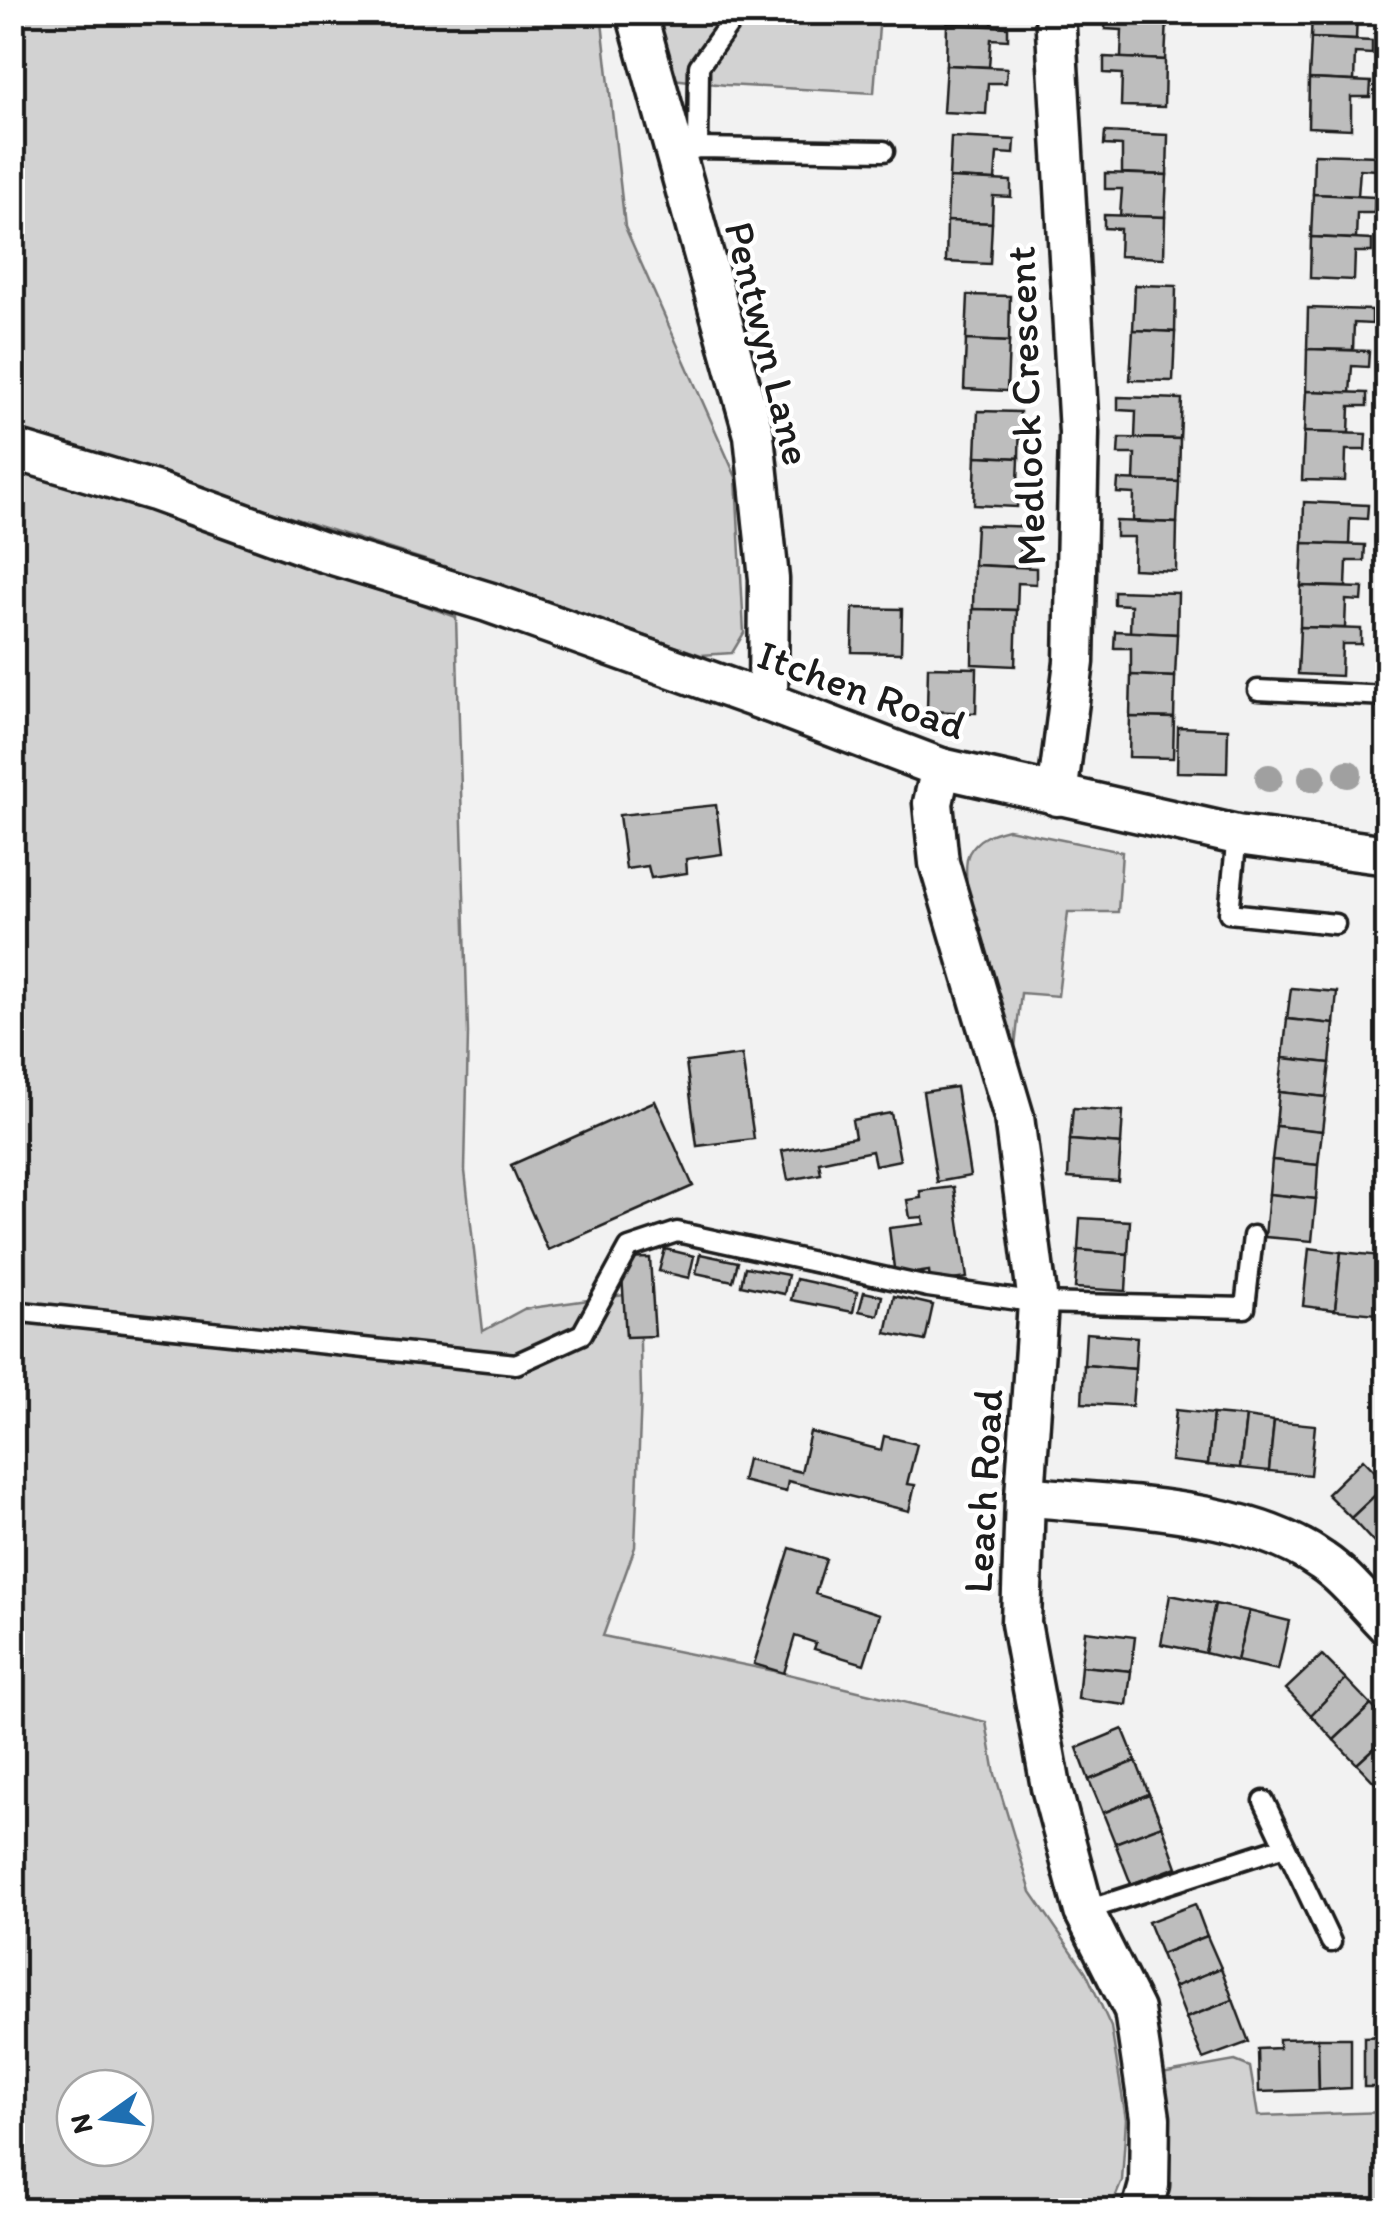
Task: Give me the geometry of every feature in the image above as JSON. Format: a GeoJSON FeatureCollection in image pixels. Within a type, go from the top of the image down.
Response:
{"type":"FeatureCollection","features":[{"type":"Feature","properties":{"kind":"street","name":"Pentwyn Lane"},"geometry":{"type":"LineString","coordinates":[[636,12],[686,152],[754,435],[770,579],[768,702]]}},
{"type":"Feature","properties":{"kind":"street","name":"Medlock Crescent"},"geometry":{"type":"LineString","coordinates":[[1056,12],[1079,433],[1074,662],[1057,796]]}},
{"type":"Feature","properties":{"kind":"street","name":"Itchen Road"},"geometry":{"type":"LineString","coordinates":[[12,449],[154,491],[320,550],[488,602],[941,768],[1238,835],[1388,855]]}},
{"type":"Feature","properties":{"kind":"street","name":"Leach Road"},"geometry":{"type":"LineString","coordinates":[[941,768],[933,803],[939,863],[1014,1117],[1038,1303],[1021,1624],[1051,1788],[1084,1911],[1134,2010],[1150,2118],[1149,2185],[1142,2210]]}},
{"type":"Feature","properties":{"kind":"street"},"geometry":{"type":"LineString","coordinates":[[1025,1496],[1204,1516],[1265,1532],[1322,1561],[1386,1620]]}},
{"type":"Feature","properties":{"kind":"lane"},"geometry":{"type":"LineString","coordinates":[[738,12],[699,66],[686,152],[884,151]]}},
{"type":"Feature","properties":{"kind":"lane"},"geometry":{"type":"LineString","coordinates":[[1258,690],[1388,696]]}},
{"type":"Feature","properties":{"kind":"lane"},"geometry":{"type":"LineString","coordinates":[[1238,835],[1229,913],[1335,924]]}},
{"type":"Feature","properties":{"kind":"lane"},"geometry":{"type":"LineString","coordinates":[[12,1311],[516,1364],[582,1334],[629,1248],[677,1232],[928,1286],[1038,1303],[1245,1308],[1254,1236]]}},
{"type":"Feature","properties":{"kind":"lane"},"geometry":{"type":"LineString","coordinates":[[1264,1801],[1331,1942]]}},
{"type":"Feature","properties":{"kind":"lane"},"geometry":{"type":"LineString","coordinates":[[1084,1911],[1286,1846]]}},
{"type":"Feature","properties":{"kind":"shaded area"},"geometry":{"type":"Polygon","coordinates":[[[13,13],[601,13],[625,227],[736,477],[744,633],[732,653],[701,655],[450,568],[13,429],[13,13]]]}},
{"type":"Feature","properties":{"kind":"shaded area"},"geometry":{"type":"Polygon","coordinates":[[[636,13],[880,13],[874,93],[654,77],[636,13]]]}},
{"type":"Feature","properties":{"kind":"shaded area"},"geometry":{"type":"Polygon","coordinates":[[[12,465],[147,503],[456,617],[468,1033],[465,1171],[483,1331],[524,1309],[639,1293],[641,1396],[635,1547],[603,1636],[784,1673],[986,1722],[995,1774],[1031,1892],[1086,1972],[1111,2027],[1126,2119],[1122,2181],[1110,2210],[13,2210],[12,465]]]}},
{"type":"Feature","properties":{"kind":"shaded area"},"geometry":{"type":"Polygon","coordinates":[[[1008,829],[1122,852],[1118,912],[1068,912],[1058,996],[1021,993],[1013,1065],[973,923],[966,869],[969,853],[977,843],[1008,829]]]}},
{"type":"Feature","properties":{"kind":"shaded area"},"geometry":{"type":"Polygon","coordinates":[[[1235,2061],[1250,2067],[1258,2116],[1387,2112],[1387,2210],[1336,2210],[1237,2197],[1234,2210],[1161,2210],[1161,2074],[1235,2061]]]}},
{"type":"Feature","properties":{"kind":"building"},"geometry":{"type":"Polygon","coordinates":[[[948,12],[993,12],[992,26],[947,24],[948,12]]]}},
{"type":"Feature","properties":{"kind":"building"},"geometry":{"type":"Polygon","coordinates":[[[1312,12],[1374,12],[1357,14],[1356,40],[1311,38],[1312,12]]]}},
{"type":"Feature","properties":{"kind":"building"},"geometry":{"type":"Polygon","coordinates":[[[1106,16],[1167,19],[1165,60],[1121,58],[1122,30],[1105,29],[1106,16]]]}},
{"type":"Feature","properties":{"kind":"building"},"geometry":{"type":"Polygon","coordinates":[[[947,24],[1008,27],[1008,40],[991,39],[989,67],[946,65],[947,24]]]}},
{"type":"Feature","properties":{"kind":"building"},"geometry":{"type":"Polygon","coordinates":[[[1311,38],[1372,41],[1372,54],[1355,53],[1354,81],[1309,79],[1311,38]]]}},
{"type":"Feature","properties":{"kind":"building"},"geometry":{"type":"Polygon","coordinates":[[[1104,57],[1165,60],[1164,107],[1121,106],[1122,74],[1104,73],[1104,57]]]}},
{"type":"Feature","properties":{"kind":"building"},"geometry":{"type":"Polygon","coordinates":[[[946,65],[1007,68],[1006,83],[988,83],[986,114],[943,112],[946,65]]]}},
{"type":"Feature","properties":{"kind":"building"},"geometry":{"type":"Polygon","coordinates":[[[1309,79],[1371,82],[1370,97],[1351,97],[1351,129],[1308,127],[1309,79]]]}},
{"type":"Feature","properties":{"kind":"building"},"geometry":{"type":"Polygon","coordinates":[[[1105,132],[1168,135],[1167,175],[1122,173],[1122,146],[1104,145],[1105,132]]]}},
{"type":"Feature","properties":{"kind":"building"},"geometry":{"type":"Polygon","coordinates":[[[951,137],[1015,140],[1014,154],[997,153],[995,180],[949,178],[951,137]]]}},
{"type":"Feature","properties":{"kind":"building"},"geometry":{"type":"Polygon","coordinates":[[[1314,154],[1378,156],[1377,170],[1360,169],[1358,196],[1313,194],[1314,154]]]}},
{"type":"Feature","properties":{"kind":"building"},"geometry":{"type":"Polygon","coordinates":[[[1105,173],[1167,175],[1165,217],[1120,216],[1122,189],[1105,189],[1105,173]]]}},
{"type":"Feature","properties":{"kind":"building"},"geometry":{"type":"Polygon","coordinates":[[[949,178],[1011,181],[1011,197],[993,196],[992,223],[947,221],[949,178]]]}},
{"type":"Feature","properties":{"kind":"building"},"geometry":{"type":"Polygon","coordinates":[[[1313,194],[1375,197],[1374,213],[1357,213],[1356,239],[1311,237],[1313,194]]]}},
{"type":"Feature","properties":{"kind":"building"},"geometry":{"type":"Polygon","coordinates":[[[1104,215],[1165,217],[1164,258],[1119,256],[1120,229],[1104,228],[1104,215]]]}},
{"type":"Feature","properties":{"kind":"building"},"geometry":{"type":"Polygon","coordinates":[[[947,221],[992,223],[990,264],[946,262],[947,221]]]}},
{"type":"Feature","properties":{"kind":"building"},"geometry":{"type":"Polygon","coordinates":[[[1311,237],[1372,240],[1372,252],[1355,252],[1354,280],[1310,278],[1311,237]]]}},
{"type":"Feature","properties":{"kind":"building"},"geometry":{"type":"Polygon","coordinates":[[[1135,285],[1176,286],[1175,332],[1133,330],[1135,285]]]}},
{"type":"Feature","properties":{"kind":"building"},"geometry":{"type":"Polygon","coordinates":[[[968,295],[1010,296],[1009,342],[966,340],[968,295]]]}},
{"type":"Feature","properties":{"kind":"building"},"geometry":{"type":"Polygon","coordinates":[[[1308,308],[1372,310],[1372,324],[1354,323],[1353,350],[1307,349],[1308,308]]]}},
{"type":"Feature","properties":{"kind":"building"},"geometry":{"type":"Polygon","coordinates":[[[1133,330],[1175,332],[1173,381],[1130,380],[1133,330]]]}},
{"type":"Feature","properties":{"kind":"building"},"geometry":{"type":"Polygon","coordinates":[[[966,340],[1009,342],[1007,391],[964,389],[966,340]]]}},
{"type":"Feature","properties":{"kind":"building"},"geometry":{"type":"Polygon","coordinates":[[[1307,349],[1369,351],[1368,367],[1352,366],[1350,393],[1306,391],[1307,349]]]}},
{"type":"Feature","properties":{"kind":"building"},"geometry":{"type":"Polygon","coordinates":[[[1306,391],[1367,393],[1367,406],[1350,406],[1349,433],[1304,432],[1306,391]]]}},
{"type":"Feature","properties":{"kind":"building"},"geometry":{"type":"Polygon","coordinates":[[[1118,397],[1182,399],[1180,439],[1135,438],[1136,411],[1118,410],[1118,397]]]}},
{"type":"Feature","properties":{"kind":"building"},"geometry":{"type":"Polygon","coordinates":[[[978,411],[1020,412],[1019,458],[976,456],[978,411]]]}},
{"type":"Feature","properties":{"kind":"building"},"geometry":{"type":"Polygon","coordinates":[[[1304,432],[1366,434],[1365,450],[1346,450],[1345,481],[1302,480],[1304,432]]]}},
{"type":"Feature","properties":{"kind":"building"},"geometry":{"type":"Polygon","coordinates":[[[1119,438],[1180,439],[1179,482],[1134,481],[1135,454],[1118,454],[1119,438]]]}},
{"type":"Feature","properties":{"kind":"building"},"geometry":{"type":"Polygon","coordinates":[[[976,456],[1019,458],[1017,507],[974,505],[976,456]]]}},
{"type":"Feature","properties":{"kind":"building"},"geometry":{"type":"Polygon","coordinates":[[[1118,480],[1179,482],[1177,523],[1133,521],[1134,494],[1117,493],[1118,480]]]}},
{"type":"Feature","properties":{"kind":"building"},"geometry":{"type":"Polygon","coordinates":[[[1304,502],[1368,505],[1367,519],[1350,518],[1349,545],[1303,543],[1304,502]]]}},
{"type":"Feature","properties":{"kind":"building"},"geometry":{"type":"Polygon","coordinates":[[[1116,521],[1177,523],[1176,571],[1133,569],[1134,537],[1116,537],[1116,521]]]}},
{"type":"Feature","properties":{"kind":"building"},"geometry":{"type":"Polygon","coordinates":[[[976,525],[1040,527],[1039,540],[1021,540],[1020,567],[974,565],[976,525]]]}},
{"type":"Feature","properties":{"kind":"building"},"geometry":{"type":"Polygon","coordinates":[[[1303,543],[1365,545],[1364,561],[1347,561],[1346,587],[1301,586],[1303,543]]]}},
{"type":"Feature","properties":{"kind":"building"},"geometry":{"type":"Polygon","coordinates":[[[974,565],[1036,568],[1036,584],[1018,583],[1017,610],[973,609],[974,565]]]}},
{"type":"Feature","properties":{"kind":"building"},"geometry":{"type":"Polygon","coordinates":[[[1301,586],[1363,588],[1362,601],[1346,600],[1345,628],[1300,627],[1301,586]]]}},
{"type":"Feature","properties":{"kind":"building"},"geometry":{"type":"Polygon","coordinates":[[[1114,591],[1178,593],[1177,634],[1130,632],[1131,605],[1114,604],[1114,591]]]}},
{"type":"Feature","properties":{"kind":"building"},"geometry":{"type":"Polygon","coordinates":[[[853,608],[902,609],[901,653],[852,652],[853,608]]]}},
{"type":"Feature","properties":{"kind":"building"},"geometry":{"type":"Polygon","coordinates":[[[973,609],[1017,610],[1015,666],[972,664],[973,609]]]}},
{"type":"Feature","properties":{"kind":"building"},"geometry":{"type":"Polygon","coordinates":[[[1300,627],[1361,629],[1361,644],[1342,644],[1341,676],[1298,674],[1300,627]]]}},
{"type":"Feature","properties":{"kind":"building"},"geometry":{"type":"Polygon","coordinates":[[[1115,631],[1177,634],[1175,677],[1131,675],[1131,648],[1114,648],[1115,631]]]}},
{"type":"Feature","properties":{"kind":"building"},"geometry":{"type":"Polygon","coordinates":[[[928,667],[977,668],[976,713],[927,711],[928,667]]]}},
{"type":"Feature","properties":{"kind":"building"},"geometry":{"type":"Polygon","coordinates":[[[1131,675],[1175,677],[1174,718],[1130,717],[1131,675]]]}},
{"type":"Feature","properties":{"kind":"building"},"geometry":{"type":"Polygon","coordinates":[[[1130,717],[1174,718],[1173,758],[1129,757],[1130,717]]]}},
{"type":"Feature","properties":{"kind":"building"},"geometry":{"type":"Polygon","coordinates":[[[1178,727],[1228,729],[1227,773],[1177,772],[1178,727]]]}},
{"type":"Feature","properties":{"kind":"building"},"geometry":{"type":"Polygon","coordinates":[[[716,805],[722,854],[686,859],[687,873],[651,878],[648,866],[626,869],[619,815],[716,805]]]}},
{"type":"Feature","properties":{"kind":"building"},"geometry":{"type":"Polygon","coordinates":[[[1291,988],[1337,992],[1334,1024],[1287,1019],[1291,988]]]}},
{"type":"Feature","properties":{"kind":"building"},"geometry":{"type":"Polygon","coordinates":[[[1287,1019],[1334,1024],[1330,1063],[1283,1058],[1287,1019]]]}},
{"type":"Feature","properties":{"kind":"building"},"geometry":{"type":"Polygon","coordinates":[[[742,1055],[754,1139],[697,1146],[686,1062],[742,1055]]]}},
{"type":"Feature","properties":{"kind":"building"},"geometry":{"type":"Polygon","coordinates":[[[1283,1058],[1330,1063],[1326,1097],[1279,1092],[1283,1058]]]}},
{"type":"Feature","properties":{"kind":"building"},"geometry":{"type":"Polygon","coordinates":[[[956,1087],[970,1176],[937,1182],[923,1092],[956,1087]]]}},
{"type":"Feature","properties":{"kind":"building"},"geometry":{"type":"Polygon","coordinates":[[[1279,1092],[1326,1097],[1322,1131],[1276,1126],[1279,1092]]]}},
{"type":"Feature","properties":{"kind":"building"},"geometry":{"type":"Polygon","coordinates":[[[655,1101],[693,1186],[548,1250],[511,1165],[655,1101]]]}},
{"type":"Feature","properties":{"kind":"building"},"geometry":{"type":"Polygon","coordinates":[[[1073,1108],[1123,1111],[1121,1144],[1070,1140],[1073,1108]]]}},
{"type":"Feature","properties":{"kind":"building"},"geometry":{"type":"Polygon","coordinates":[[[891,1113],[900,1160],[875,1165],[872,1151],[819,1162],[821,1174],[788,1180],[782,1151],[855,1137],[852,1120],[891,1113]]]}},
{"type":"Feature","properties":{"kind":"building"},"geometry":{"type":"Polygon","coordinates":[[[1276,1126],[1322,1131],[1318,1165],[1272,1160],[1276,1126]]]}},
{"type":"Feature","properties":{"kind":"building"},"geometry":{"type":"Polygon","coordinates":[[[1070,1140],[1121,1144],[1118,1181],[1068,1178],[1070,1140]]]}},
{"type":"Feature","properties":{"kind":"building"},"geometry":{"type":"Polygon","coordinates":[[[1272,1160],[1318,1165],[1316,1199],[1269,1194],[1272,1160]]]}},
{"type":"Feature","properties":{"kind":"building"},"geometry":{"type":"Polygon","coordinates":[[[954,1187],[967,1278],[930,1283],[929,1271],[895,1276],[889,1228],[924,1224],[923,1217],[910,1218],[907,1200],[921,1198],[920,1191],[954,1187]]]}},
{"type":"Feature","properties":{"kind":"building"},"geometry":{"type":"Polygon","coordinates":[[[1269,1194],[1316,1199],[1312,1241],[1265,1237],[1269,1194]]]}},
{"type":"Feature","properties":{"kind":"building"},"geometry":{"type":"Polygon","coordinates":[[[1080,1218],[1130,1221],[1128,1254],[1078,1250],[1080,1218]]]}},
{"type":"Feature","properties":{"kind":"building"},"geometry":{"type":"Polygon","coordinates":[[[1309,1248],[1341,1252],[1335,1310],[1303,1306],[1309,1248]]]}},
{"type":"Feature","properties":{"kind":"building"},"geometry":{"type":"Polygon","coordinates":[[[665,1249],[694,1256],[689,1278],[659,1271],[665,1249]]]}},
{"type":"Feature","properties":{"kind":"building"},"geometry":{"type":"Polygon","coordinates":[[[1078,1250],[1128,1254],[1126,1291],[1075,1288],[1078,1250]]]}},
{"type":"Feature","properties":{"kind":"building"},"geometry":{"type":"Polygon","coordinates":[[[1341,1252],[1382,1256],[1377,1314],[1335,1310],[1341,1252]]]}},
{"type":"Feature","properties":{"kind":"building"},"geometry":{"type":"Polygon","coordinates":[[[700,1254],[738,1262],[733,1281],[696,1273],[700,1254]]]}},
{"type":"Feature","properties":{"kind":"building"},"geometry":{"type":"Polygon","coordinates":[[[650,1258],[655,1336],[626,1337],[621,1259],[650,1258]]]}},
{"type":"Feature","properties":{"kind":"building"},"geometry":{"type":"Polygon","coordinates":[[[745,1267],[788,1275],[784,1294],[741,1285],[745,1267]]]}},
{"type":"Feature","properties":{"kind":"building"},"geometry":{"type":"Polygon","coordinates":[[[796,1279],[857,1292],[853,1312],[791,1300],[796,1279]]]}},
{"type":"Feature","properties":{"kind":"building"},"geometry":{"type":"Polygon","coordinates":[[[864,1292],[882,1296],[878,1315],[859,1311],[864,1292]]]}},
{"type":"Feature","properties":{"kind":"building"},"geometry":{"type":"Polygon","coordinates":[[[894,1296],[933,1305],[925,1341],[886,1333],[894,1296]]]}},
{"type":"Feature","properties":{"kind":"building"},"geometry":{"type":"Polygon","coordinates":[[[1086,1333],[1137,1337],[1135,1369],[1084,1365],[1086,1333]]]}},
{"type":"Feature","properties":{"kind":"building"},"geometry":{"type":"Polygon","coordinates":[[[1084,1365],[1135,1369],[1132,1406],[1082,1403],[1084,1365]]]}},
{"type":"Feature","properties":{"kind":"building"},"geometry":{"type":"Polygon","coordinates":[[[1176,1410],[1213,1414],[1208,1465],[1171,1461],[1176,1410]]]}},
{"type":"Feature","properties":{"kind":"building"},"geometry":{"type":"Polygon","coordinates":[[[1213,1414],[1246,1417],[1240,1468],[1208,1465],[1213,1414]]]}},
{"type":"Feature","properties":{"kind":"building"},"geometry":{"type":"Polygon","coordinates":[[[1246,1417],[1274,1421],[1269,1471],[1240,1468],[1246,1417]]]}},
{"type":"Feature","properties":{"kind":"building"},"geometry":{"type":"Polygon","coordinates":[[[1274,1421],[1315,1425],[1310,1475],[1269,1471],[1274,1421]]]}},
{"type":"Feature","properties":{"kind":"building"},"geometry":{"type":"Polygon","coordinates":[[[810,1432],[881,1450],[884,1436],[917,1444],[907,1484],[915,1485],[909,1511],[788,1481],[786,1492],[742,1481],[747,1459],[801,1472],[810,1432]]]}},
{"type":"Feature","properties":{"kind":"building"},"geometry":{"type":"Polygon","coordinates":[[[1363,1459],[1387,1484],[1351,1518],[1327,1494],[1363,1459]]]}},
{"type":"Feature","properties":{"kind":"building"},"geometry":{"type":"Polygon","coordinates":[[[1387,1484],[1388,1530],[1374,1543],[1351,1518],[1387,1484]]]}},
{"type":"Feature","properties":{"kind":"building"},"geometry":{"type":"Polygon","coordinates":[[[790,1548],[826,1559],[815,1594],[880,1614],[864,1664],[814,1649],[816,1643],[795,1636],[784,1673],[754,1664],[790,1548]]]}},
{"type":"Feature","properties":{"kind":"building"},"geometry":{"type":"Polygon","coordinates":[[[1170,1595],[1215,1604],[1205,1653],[1161,1644],[1170,1595]]]}},
{"type":"Feature","properties":{"kind":"building"},"geometry":{"type":"Polygon","coordinates":[[[1215,1604],[1249,1611],[1237,1661],[1205,1653],[1215,1604]]]}},
{"type":"Feature","properties":{"kind":"building"},"geometry":{"type":"Polygon","coordinates":[[[1249,1611],[1289,1621],[1278,1670],[1237,1661],[1249,1611]]]}},
{"type":"Feature","properties":{"kind":"building"},"geometry":{"type":"Polygon","coordinates":[[[1085,1631],[1135,1637],[1131,1671],[1081,1666],[1085,1631]]]}},
{"type":"Feature","properties":{"kind":"building"},"geometry":{"type":"Polygon","coordinates":[[[1322,1655],[1346,1679],[1311,1715],[1286,1689],[1322,1655]]]}},
{"type":"Feature","properties":{"kind":"building"},"geometry":{"type":"Polygon","coordinates":[[[1081,1666],[1131,1671],[1127,1705],[1078,1699],[1081,1666]]]}},
{"type":"Feature","properties":{"kind":"building"},"geometry":{"type":"Polygon","coordinates":[[[1346,1679],[1371,1705],[1334,1740],[1311,1715],[1346,1679]]]}},
{"type":"Feature","properties":{"kind":"building"},"geometry":{"type":"Polygon","coordinates":[[[1371,1705],[1388,1722],[1388,1736],[1357,1764],[1334,1740],[1371,1705]]]}},
{"type":"Feature","properties":{"kind":"building"},"geometry":{"type":"Polygon","coordinates":[[[1123,1729],[1136,1761],[1089,1780],[1077,1748],[1123,1729]]]}},
{"type":"Feature","properties":{"kind":"building"},"geometry":{"type":"Polygon","coordinates":[[[1388,1736],[1388,1775],[1377,1785],[1357,1764],[1388,1736]]]}},
{"type":"Feature","properties":{"kind":"building"},"geometry":{"type":"Polygon","coordinates":[[[1136,1761],[1149,1794],[1103,1813],[1089,1780],[1136,1761]]]}},
{"type":"Feature","properties":{"kind":"building"},"geometry":{"type":"Polygon","coordinates":[[[1149,1794],[1162,1825],[1115,1843],[1103,1813],[1149,1794]]]}},
{"type":"Feature","properties":{"kind":"building"},"geometry":{"type":"Polygon","coordinates":[[[1162,1825],[1177,1867],[1131,1884],[1115,1843],[1162,1825]]]}},
{"type":"Feature","properties":{"kind":"building"},"geometry":{"type":"Polygon","coordinates":[[[1195,1904],[1207,1936],[1161,1954],[1148,1922],[1195,1904]]]}},
{"type":"Feature","properties":{"kind":"building"},"geometry":{"type":"Polygon","coordinates":[[[1207,1936],[1221,1968],[1174,1987],[1161,1954],[1207,1936]]]}},
{"type":"Feature","properties":{"kind":"building"},"geometry":{"type":"Polygon","coordinates":[[[1221,1968],[1233,2000],[1186,2018],[1174,1987],[1221,1968]]]}},
{"type":"Feature","properties":{"kind":"building"},"geometry":{"type":"Polygon","coordinates":[[[1233,2000],[1249,2042],[1203,2059],[1186,2018],[1233,2000]]]}},
{"type":"Feature","properties":{"kind":"building"},"geometry":{"type":"Polygon","coordinates":[[[1388,2036],[1388,2087],[1364,2087],[1364,2037],[1388,2036]]]}},
{"type":"Feature","properties":{"kind":"building"},"geometry":{"type":"Polygon","coordinates":[[[1318,2038],[1319,2090],[1259,2092],[1258,2049],[1279,2048],[1279,2039],[1318,2038]]]}},
{"type":"Feature","properties":{"kind":"building"},"geometry":{"type":"Polygon","coordinates":[[[1318,2038],[1351,2038],[1351,2088],[1319,2090],[1318,2038]]]}}]}
